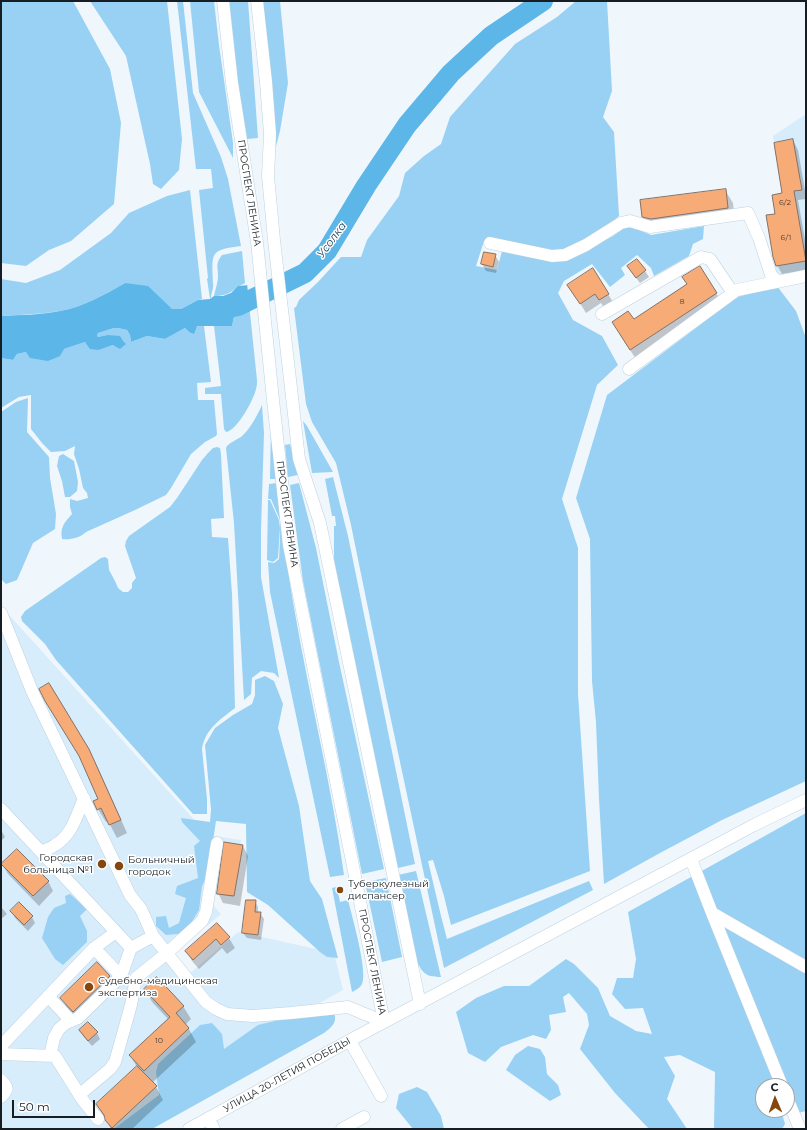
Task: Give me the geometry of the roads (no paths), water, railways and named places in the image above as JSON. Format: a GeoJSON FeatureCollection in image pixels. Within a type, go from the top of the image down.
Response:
{"type":"FeatureCollection","features":[{"type":"Feature","properties":{"kind":"street","name":"ПРОСПЕКТ ЛЕНИНА"},"geometry":{"type":"LineString","coordinates":[[223,1],[232,83],[257,242],[289,545],[384,1022]]}},
{"type":"Feature","properties":{"kind":"street","name":"ПРОСПЕКТ ЛЕНИНА"},"geometry":{"type":"LineString","coordinates":[[257,1],[270,126],[268,176],[274,240],[300,459],[320,524],[420,1004]]}},
{"type":"Feature","properties":{"kind":"street"},"geometry":{"type":"LineString","coordinates":[[490,243],[552,256],[565,255],[586,245],[621,222],[630,221],[650,227],[748,213],[759,238],[772,275],[778,282]]}},
{"type":"Feature","properties":{"kind":"street"},"geometry":{"type":"LineString","coordinates":[[602,314],[701,257],[710,258],[733,293]]}},
{"type":"Feature","properties":{"kind":"street"},"geometry":{"type":"LineString","coordinates":[[629,369],[737,290],[806,276]]}},
{"type":"Feature","properties":{"kind":"street"},"geometry":{"type":"LineString","coordinates":[[1,613],[32,691],[130,895],[141,909],[153,936],[206,1002],[227,1014],[253,1016],[348,1007],[384,1022]]}},
{"type":"Feature","properties":{"kind":"street"},"geometry":{"type":"LineString","coordinates":[[41,852],[56,845],[68,834],[74,824],[84,798]]}},
{"type":"Feature","properties":{"kind":"street","name":"УЛИЦА 20-ЛЕТИЯ ПОБЕДЫ"},"geometry":{"type":"LineString","coordinates":[[189,1129],[384,1022],[754,825],[806,800]]}},
{"type":"Feature","properties":{"kind":"street"},"geometry":{"type":"LineString","coordinates":[[1,809],[131,948]]}},
{"type":"Feature","properties":{"kind":"street"},"geometry":{"type":"LineString","coordinates":[[79,1095],[110,1069],[115,1062],[131,1005],[136,978],[167,953],[202,921],[206,912],[217,843]]}},
{"type":"Feature","properties":{"kind":"street"},"geometry":{"type":"LineString","coordinates":[[691,859],[779,1078]]}},
{"type":"Feature","properties":{"kind":"street"},"geometry":{"type":"LineString","coordinates":[[712,913],[806,967]]}},
{"type":"Feature","properties":{"kind":"street"},"geometry":{"type":"LineString","coordinates":[[1,1046],[94,948],[116,932]]}},
{"type":"Feature","properties":{"kind":"street"},"geometry":{"type":"LineString","coordinates":[[50,1056],[54,1038],[59,1029],[66,1023],[78,1018],[123,970],[131,948],[153,936]]}},
{"type":"Feature","properties":{"kind":"street"},"geometry":{"type":"LineString","coordinates":[[94,948],[136,978]]}},
{"type":"Feature","properties":{"kind":"street"},"geometry":{"type":"LineString","coordinates":[[48,996],[71,1021]]}},
{"type":"Feature","properties":{"kind":"street"},"geometry":{"type":"LineString","coordinates":[[350,1041],[381,1096]]}},
{"type":"Feature","properties":{"kind":"street"},"geometry":{"type":"LineString","coordinates":[[1,1054],[55,1056],[79,1095],[98,1119]]}},
{"type":"Feature","properties":{"kind":"street"},"geometry":{"type":"LineString","coordinates":[[1,1080],[8,1088],[1,1097]]}},
{"type":"Feature","properties":{"kind":"street"},"geometry":{"type":"LineString","coordinates":[[342,1129],[364,1117]]}},
{"type":"Feature","properties":{"kind":"street"},"geometry":{"type":"LineString","coordinates":[[795,1117],[800,1129]]}},
{"type":"Feature","properties":{"kind":"street"},"geometry":{"type":"LineString","coordinates":[[208,1118],[214,1129]]}},
{"type":"Feature","properties":{"kind":"waterway","name":"Усолка"},"geometry":{"type":"LineString","coordinates":[[224,309],[238,306],[305,273],[327,251],[366,186],[407,125],[451,73],[491,36],[543,1]]}},
{"type":"Feature","properties":{"kind":"place","name":"Городская больница №1"},"geometry":{"type":"Point","coordinates":[102,864]}},
{"type":"Feature","properties":{"kind":"place","name":"Больничный городок"},"geometry":{"type":"Point","coordinates":[119,866]}},
{"type":"Feature","properties":{"kind":"place","name":"Туберкулезный диспансер"},"geometry":{"type":"Point","coordinates":[340,890]}},
{"type":"Feature","properties":{"kind":"place","name":"Судебно-медицинская экспертиза"},"geometry":{"type":"Point","coordinates":[89,987]}}]}
